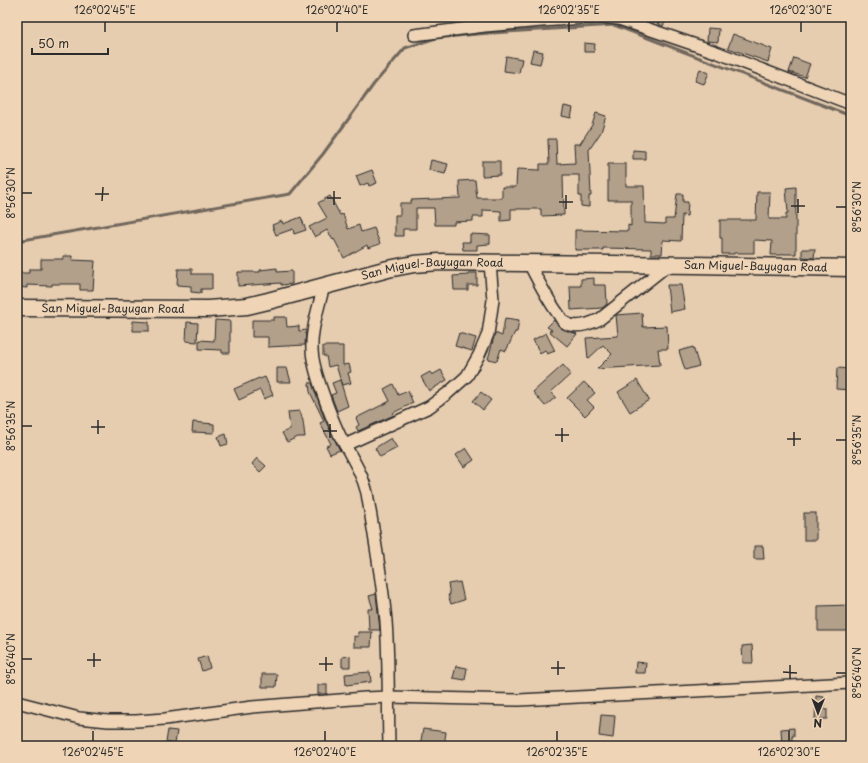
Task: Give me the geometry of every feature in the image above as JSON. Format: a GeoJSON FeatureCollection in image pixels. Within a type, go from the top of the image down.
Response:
{"type":"FeatureCollection","features":[{"type":"Feature","properties":{"kind":"main road","name":"San Miguel-Bayugan Road"},"geometry":{"type":"LineString","coordinates":[[17,308],[196,309],[247,306],[268,302],[388,269],[414,264],[439,262],[851,268]]}},
{"type":"Feature","properties":{"kind":"street"},"geometry":{"type":"LineString","coordinates":[[414,35],[485,26],[542,21],[599,17],[619,19],[716,52],[851,104]]}},
{"type":"Feature","properties":{"kind":"street"},"geometry":{"type":"LineString","coordinates":[[345,445],[428,407],[448,393],[467,376],[479,355],[488,334],[494,300],[490,263]]}},
{"type":"Feature","properties":{"kind":"street"},"geometry":{"type":"LineString","coordinates":[[529,263],[549,302],[564,322],[573,325],[590,324],[600,318],[668,265]]}},
{"type":"Feature","properties":{"kind":"street"},"geometry":{"type":"LineString","coordinates":[[324,286],[317,314],[312,349],[314,363],[328,405],[340,436],[364,482],[370,508],[386,621],[389,746]]}},
{"type":"Feature","properties":{"kind":"street"},"geometry":{"type":"LineString","coordinates":[[17,702],[79,718],[108,721],[136,721],[165,719],[252,707],[389,697],[519,700],[851,683]]}},
{"type":"Feature","properties":{"kind":"building"},"geometry":{"type":"Polygon","coordinates":[[[645,17],[668,17],[663,26],[645,17]]]}},
{"type":"Feature","properties":{"kind":"building"},"geometry":{"type":"Polygon","coordinates":[[[708,28],[719,29],[718,42],[707,41],[708,28]]]}},
{"type":"Feature","properties":{"kind":"building"},"geometry":{"type":"Polygon","coordinates":[[[733,34],[772,49],[768,62],[728,48],[733,34]]]}},
{"type":"Feature","properties":{"kind":"building"},"geometry":{"type":"Polygon","coordinates":[[[584,43],[595,44],[594,52],[584,52],[584,43]]]}},
{"type":"Feature","properties":{"kind":"building"},"geometry":{"type":"Polygon","coordinates":[[[533,50],[543,52],[540,64],[530,62],[533,50]]]}},
{"type":"Feature","properties":{"kind":"building"},"geometry":{"type":"Polygon","coordinates":[[[506,56],[522,59],[519,73],[504,71],[506,56]]]}},
{"type":"Feature","properties":{"kind":"building"},"geometry":{"type":"Polygon","coordinates":[[[794,58],[810,64],[805,77],[789,72],[794,58]]]}},
{"type":"Feature","properties":{"kind":"building"},"geometry":{"type":"Polygon","coordinates":[[[700,69],[709,73],[704,84],[695,81],[700,69]]]}},
{"type":"Feature","properties":{"kind":"building"},"geometry":{"type":"Polygon","coordinates":[[[564,106],[573,108],[571,118],[562,116],[564,106]]]}},
{"type":"Feature","properties":{"kind":"building"},"geometry":{"type":"Polygon","coordinates":[[[596,113],[606,116],[601,132],[589,150],[591,196],[589,196],[589,207],[581,206],[581,196],[579,196],[579,175],[563,175],[564,215],[541,216],[541,209],[511,209],[511,220],[501,221],[501,211],[483,210],[483,217],[473,217],[473,221],[454,222],[454,225],[435,225],[434,208],[416,208],[416,229],[403,229],[403,236],[395,236],[395,215],[400,215],[400,203],[411,203],[411,200],[460,198],[459,181],[475,180],[477,198],[502,198],[502,187],[516,187],[517,169],[540,170],[540,164],[549,164],[548,139],[556,139],[557,164],[575,163],[574,144],[580,144],[592,125],[596,113]]]}},
{"type":"Feature","properties":{"kind":"building"},"geometry":{"type":"Polygon","coordinates":[[[633,150],[645,151],[645,159],[633,159],[633,150]]]}},
{"type":"Feature","properties":{"kind":"building"},"geometry":{"type":"Polygon","coordinates":[[[431,160],[448,164],[445,174],[429,170],[431,160]]]}},
{"type":"Feature","properties":{"kind":"building"},"geometry":{"type":"Polygon","coordinates":[[[482,161],[500,161],[500,175],[482,176],[482,161]]]}},
{"type":"Feature","properties":{"kind":"building"},"geometry":{"type":"Polygon","coordinates":[[[608,164],[626,164],[626,186],[644,186],[645,223],[665,224],[665,219],[674,219],[677,194],[683,194],[683,202],[688,202],[687,216],[682,215],[681,241],[663,240],[662,254],[651,254],[651,249],[603,248],[603,250],[575,250],[575,230],[628,231],[628,225],[631,226],[631,200],[608,200],[608,164]]]}},
{"type":"Feature","properties":{"kind":"building"},"geometry":{"type":"Polygon","coordinates":[[[372,170],[377,183],[369,186],[368,183],[360,186],[356,176],[372,170]]]}},
{"type":"Feature","properties":{"kind":"building"},"geometry":{"type":"Polygon","coordinates":[[[796,187],[796,254],[771,255],[772,241],[754,240],[754,253],[722,254],[720,220],[756,220],[757,192],[770,192],[769,219],[786,219],[786,213],[788,213],[786,188],[796,187]]]}},
{"type":"Feature","properties":{"kind":"building"},"geometry":{"type":"Polygon","coordinates":[[[330,196],[340,215],[343,214],[348,229],[359,225],[361,232],[374,228],[380,244],[368,248],[367,245],[344,258],[334,239],[333,240],[327,230],[315,237],[309,227],[327,218],[318,203],[330,196]]]}},
{"type":"Feature","properties":{"kind":"building"},"geometry":{"type":"Polygon","coordinates":[[[301,217],[306,230],[294,234],[293,229],[276,235],[272,225],[282,221],[283,224],[301,217]]]}},
{"type":"Feature","properties":{"kind":"building"},"geometry":{"type":"Polygon","coordinates":[[[470,234],[490,235],[490,244],[477,245],[477,250],[463,250],[462,242],[470,242],[470,234]]]}},
{"type":"Feature","properties":{"kind":"building"},"geometry":{"type":"Polygon","coordinates":[[[802,249],[815,249],[814,258],[802,257],[802,249]]]}},
{"type":"Feature","properties":{"kind":"building"},"geometry":{"type":"Polygon","coordinates":[[[63,256],[72,256],[72,260],[95,261],[93,290],[80,290],[80,284],[52,284],[52,286],[27,285],[27,288],[18,287],[18,273],[29,273],[29,269],[41,269],[41,259],[63,259],[63,256]]]}},
{"type":"Feature","properties":{"kind":"building"},"geometry":{"type":"Polygon","coordinates":[[[277,268],[277,272],[292,271],[292,284],[281,285],[281,283],[238,286],[238,272],[260,272],[260,270],[277,268]]]}},
{"type":"Feature","properties":{"kind":"building"},"geometry":{"type":"Polygon","coordinates":[[[178,269],[192,269],[192,274],[212,274],[212,289],[201,289],[201,293],[191,292],[191,286],[177,285],[178,269]]]}},
{"type":"Feature","properties":{"kind":"building"},"geometry":{"type":"Polygon","coordinates":[[[468,273],[477,273],[477,285],[468,285],[468,290],[454,290],[453,276],[468,275],[468,273]]]}},
{"type":"Feature","properties":{"kind":"building"},"geometry":{"type":"Polygon","coordinates":[[[594,278],[594,285],[606,285],[607,304],[602,308],[571,310],[570,286],[581,286],[581,279],[594,278]]]}},
{"type":"Feature","properties":{"kind":"building"},"geometry":{"type":"Polygon","coordinates":[[[667,285],[681,285],[685,309],[670,312],[667,285]]]}},
{"type":"Feature","properties":{"kind":"building"},"geometry":{"type":"Polygon","coordinates":[[[642,313],[643,327],[667,326],[668,349],[658,349],[660,365],[597,369],[612,354],[603,345],[588,359],[586,338],[618,336],[616,315],[642,313]]]}},
{"type":"Feature","properties":{"kind":"building"},"geometry":{"type":"Polygon","coordinates":[[[274,317],[286,317],[287,327],[299,326],[299,331],[306,330],[305,345],[268,347],[268,337],[252,337],[252,320],[274,320],[274,317]]]}},
{"type":"Feature","properties":{"kind":"building"},"geometry":{"type":"Polygon","coordinates":[[[505,318],[519,320],[517,332],[515,332],[506,351],[501,349],[497,361],[488,359],[495,333],[502,336],[505,318]]]}},
{"type":"Feature","properties":{"kind":"building"},"geometry":{"type":"Polygon","coordinates":[[[215,320],[230,321],[230,353],[222,353],[222,350],[199,349],[199,340],[214,341],[215,320]]]}},
{"type":"Feature","properties":{"kind":"building"},"geometry":{"type":"Polygon","coordinates":[[[554,320],[561,328],[577,334],[567,346],[549,331],[552,330],[547,327],[554,320]]]}},
{"type":"Feature","properties":{"kind":"building"},"geometry":{"type":"Polygon","coordinates":[[[133,321],[149,322],[149,331],[133,331],[133,321]]]}},
{"type":"Feature","properties":{"kind":"building"},"geometry":{"type":"Polygon","coordinates":[[[187,322],[198,323],[197,342],[186,341],[187,322]]]}},
{"type":"Feature","properties":{"kind":"building"},"geometry":{"type":"Polygon","coordinates":[[[459,333],[476,338],[472,351],[455,346],[459,333]]]}},
{"type":"Feature","properties":{"kind":"building"},"geometry":{"type":"Polygon","coordinates":[[[546,333],[555,351],[547,354],[545,350],[540,353],[533,340],[546,333]]]}},
{"type":"Feature","properties":{"kind":"building"},"geometry":{"type":"Polygon","coordinates":[[[323,346],[343,346],[343,365],[349,364],[351,372],[348,373],[351,383],[342,385],[336,365],[328,367],[326,356],[323,356],[323,346]]]}},
{"type":"Feature","properties":{"kind":"building"},"geometry":{"type":"Polygon","coordinates":[[[693,347],[699,366],[685,370],[679,351],[693,347]]]}},
{"type":"Feature","properties":{"kind":"building"},"geometry":{"type":"Polygon","coordinates":[[[563,365],[571,374],[551,392],[556,397],[545,406],[533,392],[563,365]]]}},
{"type":"Feature","properties":{"kind":"building"},"geometry":{"type":"Polygon","coordinates":[[[277,368],[287,368],[291,382],[277,382],[277,368]]]}},
{"type":"Feature","properties":{"kind":"building"},"geometry":{"type":"Polygon","coordinates":[[[837,368],[851,369],[851,390],[836,389],[837,368]]]}},
{"type":"Feature","properties":{"kind":"building"},"geometry":{"type":"Polygon","coordinates":[[[441,370],[447,380],[429,391],[421,377],[430,372],[432,375],[441,370]]]}},
{"type":"Feature","properties":{"kind":"building"},"geometry":{"type":"Polygon","coordinates":[[[265,377],[273,395],[264,399],[260,390],[239,400],[234,389],[259,378],[265,377]]]}},
{"type":"Feature","properties":{"kind":"building"},"geometry":{"type":"Polygon","coordinates":[[[340,380],[348,406],[337,411],[331,395],[336,393],[332,383],[340,380]]]}},
{"type":"Feature","properties":{"kind":"building"},"geometry":{"type":"Polygon","coordinates":[[[637,380],[649,400],[630,412],[618,392],[637,380]]]}},
{"type":"Feature","properties":{"kind":"building"},"geometry":{"type":"Polygon","coordinates":[[[584,382],[595,393],[587,400],[594,407],[585,416],[567,398],[584,382]]]}},
{"type":"Feature","properties":{"kind":"building"},"geometry":{"type":"Polygon","coordinates":[[[309,383],[312,383],[325,420],[340,450],[330,454],[326,446],[331,444],[320,423],[324,421],[310,392],[309,383]]]}},
{"type":"Feature","properties":{"kind":"building"},"geometry":{"type":"Polygon","coordinates":[[[393,384],[398,395],[408,391],[413,403],[393,413],[394,415],[358,431],[356,427],[359,425],[356,418],[390,401],[384,389],[393,384]]]}},
{"type":"Feature","properties":{"kind":"building"},"geometry":{"type":"Polygon","coordinates":[[[481,392],[491,400],[483,410],[473,401],[481,392]]]}},
{"type":"Feature","properties":{"kind":"building"},"geometry":{"type":"Polygon","coordinates":[[[300,411],[305,437],[298,437],[287,442],[282,433],[290,429],[288,412],[300,411]]]}},
{"type":"Feature","properties":{"kind":"building"},"geometry":{"type":"Polygon","coordinates":[[[193,422],[214,424],[214,433],[192,432],[193,422]]]}},
{"type":"Feature","properties":{"kind":"building"},"geometry":{"type":"Polygon","coordinates":[[[226,434],[228,444],[221,446],[218,437],[226,434]]]}},
{"type":"Feature","properties":{"kind":"building"},"geometry":{"type":"Polygon","coordinates":[[[391,438],[397,448],[380,457],[375,448],[391,438]]]}},
{"type":"Feature","properties":{"kind":"building"},"geometry":{"type":"Polygon","coordinates":[[[466,448],[474,460],[464,467],[456,455],[466,448]]]}},
{"type":"Feature","properties":{"kind":"building"},"geometry":{"type":"Polygon","coordinates":[[[257,458],[266,466],[260,472],[252,464],[257,458]]]}},
{"type":"Feature","properties":{"kind":"building"},"geometry":{"type":"Polygon","coordinates":[[[804,513],[816,513],[816,540],[804,540],[804,513]]]}},
{"type":"Feature","properties":{"kind":"building"},"geometry":{"type":"Polygon","coordinates":[[[754,546],[763,546],[764,559],[754,559],[754,546]]]}},
{"type":"Feature","properties":{"kind":"building"},"geometry":{"type":"Polygon","coordinates":[[[460,582],[464,600],[451,604],[448,595],[450,595],[448,584],[460,582]]]}},
{"type":"Feature","properties":{"kind":"building"},"geometry":{"type":"Polygon","coordinates":[[[376,594],[380,630],[369,630],[368,609],[373,609],[369,596],[376,594]]]}},
{"type":"Feature","properties":{"kind":"building"},"geometry":{"type":"Polygon","coordinates":[[[851,605],[851,631],[818,631],[818,606],[851,605]]]}},
{"type":"Feature","properties":{"kind":"building"},"geometry":{"type":"Polygon","coordinates":[[[358,632],[372,632],[371,647],[354,647],[354,636],[358,637],[358,632]]]}},
{"type":"Feature","properties":{"kind":"building"},"geometry":{"type":"Polygon","coordinates":[[[752,645],[753,663],[743,663],[742,646],[752,645]]]}},
{"type":"Feature","properties":{"kind":"building"},"geometry":{"type":"Polygon","coordinates":[[[207,656],[210,668],[202,671],[198,659],[207,656]]]}},
{"type":"Feature","properties":{"kind":"building"},"geometry":{"type":"Polygon","coordinates":[[[350,656],[350,667],[342,667],[342,657],[350,656]]]}},
{"type":"Feature","properties":{"kind":"building"},"geometry":{"type":"Polygon","coordinates":[[[636,662],[646,663],[645,673],[635,673],[636,662]]]}},
{"type":"Feature","properties":{"kind":"building"},"geometry":{"type":"Polygon","coordinates":[[[456,666],[467,668],[465,680],[453,678],[456,666]]]}},
{"type":"Feature","properties":{"kind":"building"},"geometry":{"type":"Polygon","coordinates":[[[370,672],[371,682],[346,685],[345,674],[370,672]]]}},
{"type":"Feature","properties":{"kind":"building"},"geometry":{"type":"Polygon","coordinates":[[[262,674],[277,674],[276,687],[262,687],[262,674]]]}},
{"type":"Feature","properties":{"kind":"building"},"geometry":{"type":"Polygon","coordinates":[[[318,685],[327,685],[327,694],[318,694],[318,685]]]}},
{"type":"Feature","properties":{"kind":"building"},"geometry":{"type":"Polygon","coordinates":[[[816,696],[824,697],[824,709],[827,709],[827,719],[815,719],[816,696]]]}},
{"type":"Feature","properties":{"kind":"building"},"geometry":{"type":"Polygon","coordinates":[[[601,715],[615,716],[613,738],[599,736],[601,715]]]}},
{"type":"Feature","properties":{"kind":"building"},"geometry":{"type":"Polygon","coordinates":[[[794,728],[792,746],[782,746],[781,729],[794,728]]]}},
{"type":"Feature","properties":{"kind":"building"},"geometry":{"type":"Polygon","coordinates":[[[423,729],[446,732],[444,746],[420,746],[423,729]]]}},
{"type":"Feature","properties":{"kind":"building"},"geometry":{"type":"Polygon","coordinates":[[[168,730],[177,731],[175,744],[166,742],[168,730]]]}},
{"type":"Feature","properties":{"kind":"waterway"},"geometry":{"type":"LineString","coordinates":[[17,241],[290,194],[323,154],[374,84],[405,48],[436,38],[614,25],[851,116]]}}]}
